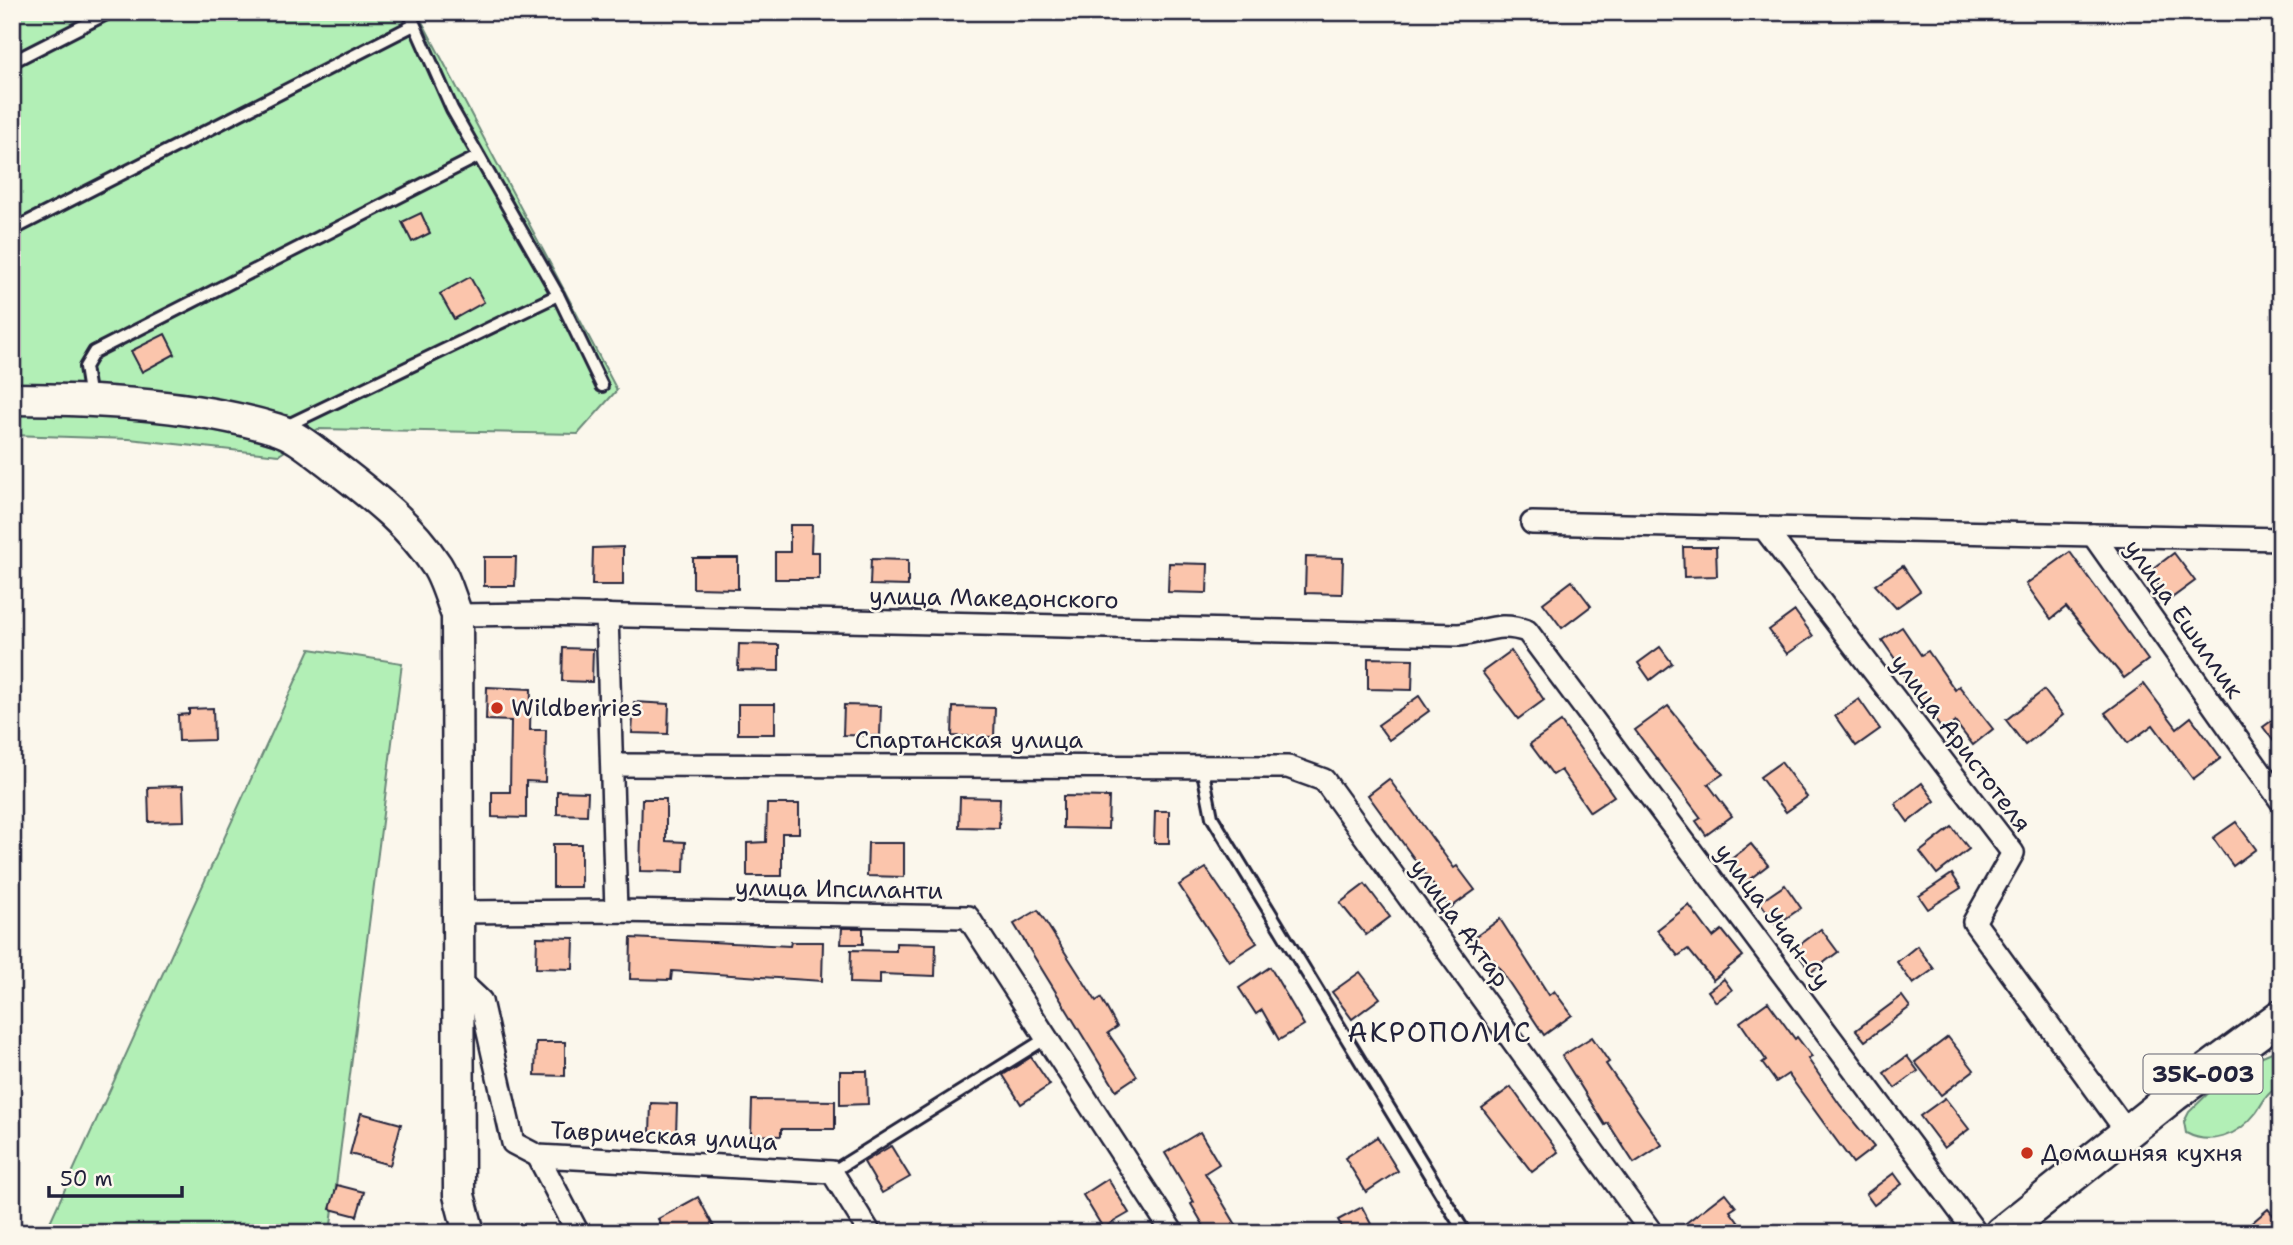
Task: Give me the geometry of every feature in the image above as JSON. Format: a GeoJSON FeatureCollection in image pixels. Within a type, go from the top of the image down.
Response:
{"type":"FeatureCollection","features":[{"type":"Feature","properties":{"kind":"main road"},"geometry":{"type":"LineString","coordinates":[[12,399],[90,399],[216,416],[279,430],[304,444],[379,500],[409,530],[439,568],[457,615],[461,982],[459,1195],[469,1233]]}},
{"type":"Feature","properties":{"kind":"main road","name":"35К-003"},"geometry":{"type":"LineString","coordinates":[[2001,1233],[2127,1132],[2281,1016]]}},
{"type":"Feature","properties":{"kind":"street"},"geometry":{"type":"LineString","coordinates":[[1532,523],[2281,539]]}},
{"type":"Feature","properties":{"kind":"street","name":"улица Аристотеля"},"geometry":{"type":"LineString","coordinates":[[1763,528],[2012,853],[1974,922],[2127,1132]]}},
{"type":"Feature","properties":{"kind":"street","name":"улица Ешиллик"},"geometry":{"type":"LineString","coordinates":[[2094,535],[2281,801]]}},
{"type":"Feature","properties":{"kind":"street","name":"улица Македонского"},"geometry":{"type":"LineString","coordinates":[[457,615],[607,615],[1458,635],[1501,626],[1527,631]]}},
{"type":"Feature","properties":{"kind":"street"},"geometry":{"type":"LineString","coordinates":[[607,615],[616,911]]}},
{"type":"Feature","properties":{"kind":"street","name":"улица Учан-Су"},"geometry":{"type":"LineString","coordinates":[[1527,631],[1976,1233]]}},
{"type":"Feature","properties":{"kind":"street","name":"Спартанская улица"},"geometry":{"type":"LineString","coordinates":[[612,765],[1288,767],[1324,780]]}},
{"type":"Feature","properties":{"kind":"street","name":"улица Ахтар"},"geometry":{"type":"LineString","coordinates":[[1324,780],[1652,1233]]}},
{"type":"Feature","properties":{"kind":"street","name":"улица Ипсиланти"},"geometry":{"type":"LineString","coordinates":[[459,912],[616,911],[968,918],[1173,1233]]}},
{"type":"Feature","properties":{"kind":"street","name":"Таврическая улица"},"geometry":{"type":"LineString","coordinates":[[461,982],[481,1001],[513,1143],[538,1156],[832,1172]]}},
{"type":"Feature","properties":{"kind":"street"},"geometry":{"type":"LineString","coordinates":[[538,1156],[578,1233]]}},
{"type":"Feature","properties":{"kind":"street"},"geometry":{"type":"LineString","coordinates":[[832,1172],[870,1233]]}},
{"type":"Feature","properties":{"kind":"lane"},"geometry":{"type":"LineString","coordinates":[[12,62],[110,12]]}},
{"type":"Feature","properties":{"kind":"lane"},"geometry":{"type":"LineString","coordinates":[[409,12],[452,109],[558,295],[602,386]]}},
{"type":"Feature","properties":{"kind":"lane"},"geometry":{"type":"LineString","coordinates":[[12,230],[414,25]]}},
{"type":"Feature","properties":{"kind":"lane"},"geometry":{"type":"LineString","coordinates":[[90,399],[85,367],[93,352],[477,157]]}},
{"type":"Feature","properties":{"kind":"lane"},"geometry":{"type":"LineString","coordinates":[[279,430],[558,295]]}},
{"type":"Feature","properties":{"kind":"lane"},"geometry":{"type":"LineString","coordinates":[[1202,767],[1212,817],[1465,1233]]}},
{"type":"Feature","properties":{"kind":"lane"},"geometry":{"type":"LineString","coordinates":[[832,1172],[1045,1039]]}},
{"type":"Feature","properties":{"kind":"green space"},"geometry":{"type":"Polygon","coordinates":[[[12,12],[417,12],[617,390],[578,434],[318,429],[279,455],[129,439],[12,435],[12,12]]]}},
{"type":"Feature","properties":{"kind":"green space"},"geometry":{"type":"Polygon","coordinates":[[[310,649],[402,663],[330,1233],[45,1233],[310,649]]]}},
{"type":"Feature","properties":{"kind":"green space"},"geometry":{"type":"Polygon","coordinates":[[[2281,1048],[2281,1087],[2268,1095],[2248,1122],[2232,1133],[2214,1139],[2186,1133],[2184,1122],[2189,1112],[2222,1080],[2251,1061],[2281,1048]]]}},
{"type":"Feature","properties":{"kind":"building"},"geometry":{"type":"Polygon","coordinates":[[[421,213],[430,233],[412,242],[402,222],[421,213]]]}},
{"type":"Feature","properties":{"kind":"building"},"geometry":{"type":"Polygon","coordinates":[[[470,277],[484,302],[454,319],[440,294],[470,277]]]}},
{"type":"Feature","properties":{"kind":"building"},"geometry":{"type":"Polygon","coordinates":[[[165,334],[175,354],[142,372],[131,351],[165,334]]]}},
{"type":"Feature","properties":{"kind":"building"},"geometry":{"type":"Polygon","coordinates":[[[790,525],[812,525],[811,552],[819,552],[819,579],[775,579],[775,552],[790,552],[790,525]]]}},
{"type":"Feature","properties":{"kind":"building"},"geometry":{"type":"Polygon","coordinates":[[[623,547],[623,585],[592,585],[593,548],[623,547]]]}},
{"type":"Feature","properties":{"kind":"building"},"geometry":{"type":"Polygon","coordinates":[[[1683,547],[1716,547],[1717,576],[1684,577],[1683,547]]]}},
{"type":"Feature","properties":{"kind":"building"},"geometry":{"type":"Polygon","coordinates":[[[2070,552],[2148,660],[2124,678],[2066,607],[2051,619],[2026,584],[2070,552]]]}},
{"type":"Feature","properties":{"kind":"building"},"geometry":{"type":"Polygon","coordinates":[[[2174,553],[2195,581],[2169,600],[2149,572],[2174,553]]]}},
{"type":"Feature","properties":{"kind":"building"},"geometry":{"type":"Polygon","coordinates":[[[484,557],[516,557],[515,586],[484,586],[484,557]]]}},
{"type":"Feature","properties":{"kind":"building"},"geometry":{"type":"Polygon","coordinates":[[[1306,557],[1343,558],[1342,594],[1305,593],[1306,557]]]}},
{"type":"Feature","properties":{"kind":"building"},"geometry":{"type":"Polygon","coordinates":[[[693,558],[738,558],[738,589],[693,588],[693,558]]]}},
{"type":"Feature","properties":{"kind":"building"},"geometry":{"type":"Polygon","coordinates":[[[871,559],[908,560],[908,586],[870,585],[871,559]]]}},
{"type":"Feature","properties":{"kind":"building"},"geometry":{"type":"Polygon","coordinates":[[[1169,563],[1208,564],[1207,593],[1168,592],[1169,563]]]}},
{"type":"Feature","properties":{"kind":"building"},"geometry":{"type":"Polygon","coordinates":[[[1903,566],[1920,591],[1896,608],[1875,585],[1903,566]]]}},
{"type":"Feature","properties":{"kind":"building"},"geometry":{"type":"Polygon","coordinates":[[[1572,581],[1591,606],[1562,628],[1543,603],[1572,581]]]}},
{"type":"Feature","properties":{"kind":"building"},"geometry":{"type":"Polygon","coordinates":[[[1795,611],[1813,636],[1787,654],[1769,630],[1795,611]]]}},
{"type":"Feature","properties":{"kind":"building"},"geometry":{"type":"Polygon","coordinates":[[[1902,627],[1921,655],[1928,651],[1955,690],[1959,686],[1993,729],[1973,745],[1955,722],[1943,731],[1900,670],[1902,669],[1882,640],[1902,627]]]}},
{"type":"Feature","properties":{"kind":"building"},"geometry":{"type":"Polygon","coordinates":[[[739,644],[779,645],[779,671],[738,670],[739,644]]]}},
{"type":"Feature","properties":{"kind":"building"},"geometry":{"type":"Polygon","coordinates":[[[1660,647],[1672,663],[1650,680],[1638,663],[1660,647]]]}},
{"type":"Feature","properties":{"kind":"building"},"geometry":{"type":"Polygon","coordinates":[[[563,648],[593,649],[592,682],[562,681],[563,648]]]}},
{"type":"Feature","properties":{"kind":"building"},"geometry":{"type":"Polygon","coordinates":[[[1511,651],[1544,700],[1518,719],[1482,672],[1511,651]]]}},
{"type":"Feature","properties":{"kind":"building"},"geometry":{"type":"Polygon","coordinates":[[[1368,658],[1413,659],[1412,690],[1368,689],[1368,658]]]}},
{"type":"Feature","properties":{"kind":"building"},"geometry":{"type":"Polygon","coordinates":[[[2144,684],[2177,728],[2191,717],[2221,758],[2193,779],[2153,725],[2128,743],[2105,713],[2144,684]]]}},
{"type":"Feature","properties":{"kind":"building"},"geometry":{"type":"Polygon","coordinates":[[[487,687],[531,689],[530,730],[546,730],[545,782],[526,781],[526,818],[492,817],[492,792],[510,792],[511,721],[486,720],[487,687]]]}},
{"type":"Feature","properties":{"kind":"building"},"geometry":{"type":"Polygon","coordinates":[[[2044,690],[2063,715],[2025,745],[2006,720],[2044,690]]]}},
{"type":"Feature","properties":{"kind":"building"},"geometry":{"type":"Polygon","coordinates":[[[1419,696],[1429,711],[1389,740],[1378,725],[1419,696]]]}},
{"type":"Feature","properties":{"kind":"building"},"geometry":{"type":"Polygon","coordinates":[[[1859,699],[1880,729],[1856,746],[1835,716],[1859,699]]]}},
{"type":"Feature","properties":{"kind":"building"},"geometry":{"type":"Polygon","coordinates":[[[634,702],[669,704],[668,734],[632,733],[634,702]]]}},
{"type":"Feature","properties":{"kind":"building"},"geometry":{"type":"Polygon","coordinates":[[[738,704],[775,704],[775,734],[738,734],[738,704]]]}},
{"type":"Feature","properties":{"kind":"building"},"geometry":{"type":"Polygon","coordinates":[[[844,705],[881,706],[880,736],[843,735],[844,705]]]}},
{"type":"Feature","properties":{"kind":"building"},"geometry":{"type":"Polygon","coordinates":[[[1668,706],[1723,774],[1708,784],[1732,816],[1706,835],[1696,821],[1701,818],[1635,730],[1668,706]]]}},
{"type":"Feature","properties":{"kind":"building"},"geometry":{"type":"Polygon","coordinates":[[[953,707],[995,708],[994,737],[952,736],[953,707]]]}},
{"type":"Feature","properties":{"kind":"building"},"geometry":{"type":"Polygon","coordinates":[[[213,708],[214,740],[179,741],[178,715],[189,714],[189,709],[213,708]]]}},
{"type":"Feature","properties":{"kind":"building"},"geometry":{"type":"Polygon","coordinates":[[[2281,714],[2281,751],[2263,727],[2281,714]]]}},
{"type":"Feature","properties":{"kind":"building"},"geometry":{"type":"Polygon","coordinates":[[[1561,722],[1614,796],[1590,812],[1561,770],[1553,775],[1530,744],[1561,722]]]}},
{"type":"Feature","properties":{"kind":"building"},"geometry":{"type":"Polygon","coordinates":[[[1781,762],[1807,797],[1786,812],[1760,777],[1781,762]]]}},
{"type":"Feature","properties":{"kind":"building"},"geometry":{"type":"Polygon","coordinates":[[[1389,779],[1454,868],[1457,866],[1475,890],[1450,908],[1368,795],[1389,779]]]}},
{"type":"Feature","properties":{"kind":"building"},"geometry":{"type":"Polygon","coordinates":[[[1922,783],[1935,801],[1908,822],[1895,804],[1922,783]]]}},
{"type":"Feature","properties":{"kind":"building"},"geometry":{"type":"Polygon","coordinates":[[[183,786],[184,821],[149,822],[148,787],[183,786]]]}},
{"type":"Feature","properties":{"kind":"building"},"geometry":{"type":"Polygon","coordinates":[[[557,791],[588,792],[587,815],[557,814],[557,791]]]}},
{"type":"Feature","properties":{"kind":"building"},"geometry":{"type":"Polygon","coordinates":[[[1063,796],[1109,797],[1108,829],[1063,828],[1063,796]]]}},
{"type":"Feature","properties":{"kind":"building"},"geometry":{"type":"Polygon","coordinates":[[[960,797],[1000,798],[999,828],[959,827],[960,797]]]}},
{"type":"Feature","properties":{"kind":"building"},"geometry":{"type":"Polygon","coordinates":[[[642,799],[666,799],[666,841],[685,842],[684,872],[640,871],[642,799]]]}},
{"type":"Feature","properties":{"kind":"building"},"geometry":{"type":"Polygon","coordinates":[[[767,804],[799,804],[799,833],[782,833],[782,876],[747,876],[747,843],[766,842],[767,804]]]}},
{"type":"Feature","properties":{"kind":"building"},"geometry":{"type":"Polygon","coordinates":[[[1155,811],[1169,811],[1169,843],[1154,843],[1155,811]]]}},
{"type":"Feature","properties":{"kind":"building"},"geometry":{"type":"Polygon","coordinates":[[[2236,822],[2256,849],[2233,866],[2213,838],[2236,822]]]}},
{"type":"Feature","properties":{"kind":"building"},"geometry":{"type":"Polygon","coordinates":[[[1952,827],[1969,849],[1937,874],[1920,852],[1952,827]]]}},
{"type":"Feature","properties":{"kind":"building"},"geometry":{"type":"Polygon","coordinates":[[[868,843],[904,843],[904,877],[867,876],[868,843]]]}},
{"type":"Feature","properties":{"kind":"building"},"geometry":{"type":"Polygon","coordinates":[[[553,844],[581,844],[581,887],[553,887],[553,844]]]}},
{"type":"Feature","properties":{"kind":"building"},"geometry":{"type":"Polygon","coordinates":[[[1751,844],[1768,865],[1746,882],[1730,860],[1751,844]]]}},
{"type":"Feature","properties":{"kind":"building"},"geometry":{"type":"Polygon","coordinates":[[[1206,868],[1257,943],[1229,961],[1179,885],[1206,868]]]}},
{"type":"Feature","properties":{"kind":"building"},"geometry":{"type":"Polygon","coordinates":[[[1952,874],[1961,888],[1928,909],[1919,896],[1952,874]]]}},
{"type":"Feature","properties":{"kind":"building"},"geometry":{"type":"Polygon","coordinates":[[[1365,884],[1390,917],[1366,935],[1340,903],[1365,884]]]}},
{"type":"Feature","properties":{"kind":"building"},"geometry":{"type":"Polygon","coordinates":[[[1785,885],[1801,908],[1776,925],[1760,902],[1785,885]]]}},
{"type":"Feature","properties":{"kind":"building"},"geometry":{"type":"Polygon","coordinates":[[[1689,905],[1713,937],[1722,930],[1743,956],[1713,980],[1688,949],[1678,956],[1657,930],[1689,905]]]}},
{"type":"Feature","properties":{"kind":"building"},"geometry":{"type":"Polygon","coordinates":[[[1038,910],[1096,1001],[1101,998],[1117,1027],[1108,1033],[1137,1076],[1116,1090],[1014,924],[1038,910]]]}},
{"type":"Feature","properties":{"kind":"building"},"geometry":{"type":"Polygon","coordinates":[[[1500,919],[1549,995],[1554,991],[1572,1015],[1544,1035],[1494,960],[1491,962],[1474,938],[1500,919]]]}},
{"type":"Feature","properties":{"kind":"building"},"geometry":{"type":"Polygon","coordinates":[[[842,928],[863,928],[863,944],[841,944],[842,928]]]}},
{"type":"Feature","properties":{"kind":"building"},"geometry":{"type":"Polygon","coordinates":[[[1821,929],[1838,952],[1811,972],[1794,949],[1821,929]]]}},
{"type":"Feature","properties":{"kind":"building"},"geometry":{"type":"Polygon","coordinates":[[[537,937],[574,938],[573,969],[536,968],[537,937]]]}},
{"type":"Feature","properties":{"kind":"building"},"geometry":{"type":"Polygon","coordinates":[[[631,938],[790,946],[791,942],[823,942],[822,981],[672,971],[671,980],[630,979],[631,938]]]}},
{"type":"Feature","properties":{"kind":"building"},"geometry":{"type":"Polygon","coordinates":[[[896,943],[936,944],[935,976],[880,974],[880,984],[850,983],[851,950],[896,951],[896,943]]]}},
{"type":"Feature","properties":{"kind":"building"},"geometry":{"type":"Polygon","coordinates":[[[1917,946],[1934,969],[1913,984],[1897,962],[1917,946]]]}},
{"type":"Feature","properties":{"kind":"building"},"geometry":{"type":"Polygon","coordinates":[[[1270,967],[1304,1025],[1279,1040],[1262,1010],[1256,1014],[1239,988],[1270,967]]]}},
{"type":"Feature","properties":{"kind":"building"},"geometry":{"type":"Polygon","coordinates":[[[1360,972],[1380,998],[1352,1019],[1332,992],[1360,972]]]}},
{"type":"Feature","properties":{"kind":"building"},"geometry":{"type":"Polygon","coordinates":[[[1724,979],[1732,990],[1716,1002],[1708,991],[1724,979]]]}},
{"type":"Feature","properties":{"kind":"building"},"geometry":{"type":"Polygon","coordinates":[[[1902,996],[1910,1007],[1865,1041],[1856,1030],[1902,996]]]}},
{"type":"Feature","properties":{"kind":"building"},"geometry":{"type":"Polygon","coordinates":[[[1768,1002],[1812,1057],[1808,1059],[1874,1147],[1853,1163],[1788,1074],[1776,1082],[1762,1063],[1766,1060],[1740,1022],[1768,1002]]]}},
{"type":"Feature","properties":{"kind":"building"},"geometry":{"type":"Polygon","coordinates":[[[1592,1037],[1609,1062],[1606,1064],[1662,1145],[1634,1163],[1608,1123],[1605,1125],[1562,1056],[1592,1037]]]}},
{"type":"Feature","properties":{"kind":"building"},"geometry":{"type":"Polygon","coordinates":[[[1948,1037],[1974,1070],[1941,1095],[1915,1062],[1948,1037]]]}},
{"type":"Feature","properties":{"kind":"building"},"geometry":{"type":"Polygon","coordinates":[[[536,1042],[565,1042],[565,1076],[535,1075],[536,1042]]]}},
{"type":"Feature","properties":{"kind":"building"},"geometry":{"type":"Polygon","coordinates":[[[1907,1056],[1918,1071],[1895,1088],[1884,1073],[1907,1056]]]}},
{"type":"Feature","properties":{"kind":"building"},"geometry":{"type":"Polygon","coordinates":[[[1031,1057],[1050,1085],[1021,1104],[1003,1075],[1031,1057]]]}},
{"type":"Feature","properties":{"kind":"building"},"geometry":{"type":"Polygon","coordinates":[[[840,1071],[867,1071],[868,1104],[840,1105],[840,1071]]]}},
{"type":"Feature","properties":{"kind":"building"},"geometry":{"type":"Polygon","coordinates":[[[1511,1087],[1558,1152],[1532,1172],[1482,1108],[1511,1087]]]}},
{"type":"Feature","properties":{"kind":"building"},"geometry":{"type":"Polygon","coordinates":[[[1945,1098],[1969,1129],[1944,1148],[1920,1116],[1945,1098]]]}},
{"type":"Feature","properties":{"kind":"building"},"geometry":{"type":"Polygon","coordinates":[[[752,1100],[835,1101],[835,1129],[781,1129],[781,1136],[751,1135],[752,1100]]]}},
{"type":"Feature","properties":{"kind":"building"},"geometry":{"type":"Polygon","coordinates":[[[651,1103],[677,1104],[676,1134],[650,1134],[651,1103]]]}},
{"type":"Feature","properties":{"kind":"building"},"geometry":{"type":"Polygon","coordinates":[[[361,1113],[401,1124],[390,1165],[350,1154],[361,1113]]]}},
{"type":"Feature","properties":{"kind":"building"},"geometry":{"type":"Polygon","coordinates":[[[1200,1132],[1219,1164],[1205,1173],[1241,1233],[1208,1233],[1191,1204],[1194,1202],[1165,1153],[1200,1132]]]}},
{"type":"Feature","properties":{"kind":"building"},"geometry":{"type":"Polygon","coordinates":[[[1377,1137],[1398,1171],[1366,1192],[1345,1158],[1377,1137]]]}},
{"type":"Feature","properties":{"kind":"building"},"geometry":{"type":"Polygon","coordinates":[[[891,1146],[910,1177],[882,1193],[864,1162],[891,1146]]]}},
{"type":"Feature","properties":{"kind":"building"},"geometry":{"type":"Polygon","coordinates":[[[1894,1173],[1902,1184],[1874,1205],[1866,1194],[1894,1173]]]}},
{"type":"Feature","properties":{"kind":"building"},"geometry":{"type":"Polygon","coordinates":[[[1108,1179],[1129,1213],[1103,1228],[1083,1195],[1108,1179]]]}},
{"type":"Feature","properties":{"kind":"building"},"geometry":{"type":"Polygon","coordinates":[[[337,1185],[364,1192],[357,1216],[330,1209],[337,1185]]]}},
{"type":"Feature","properties":{"kind":"building"},"geometry":{"type":"Polygon","coordinates":[[[1725,1193],[1736,1207],[1730,1211],[1741,1226],[1732,1233],[1715,1233],[1710,1226],[1701,1233],[1673,1233],[1725,1193]]]}},
{"type":"Feature","properties":{"kind":"building"},"geometry":{"type":"Polygon","coordinates":[[[698,1197],[714,1227],[703,1233],[665,1233],[658,1219],[698,1197]]]}},
{"type":"Feature","properties":{"kind":"building"},"geometry":{"type":"Polygon","coordinates":[[[1362,1207],[1371,1224],[1355,1233],[1345,1233],[1338,1220],[1362,1207]]]}},
{"type":"Feature","properties":{"kind":"building"},"geometry":{"type":"Polygon","coordinates":[[[2268,1209],[2281,1224],[2281,1233],[2240,1233],[2268,1209]]]}},
{"type":"Feature","properties":{"kind":"place","name":"Wildberries"},"geometry":{"type":"Point","coordinates":[497,708]}},
{"type":"Feature","properties":{"kind":"place","name":"Домашняя кухня"},"geometry":{"type":"Point","coordinates":[2027,1153]}},
{"type":"Feature","properties":{"kind":"district","name":"АКРОПОЛИС"},"geometry":{"type":"Point","coordinates":[1440,1032]}}]}
